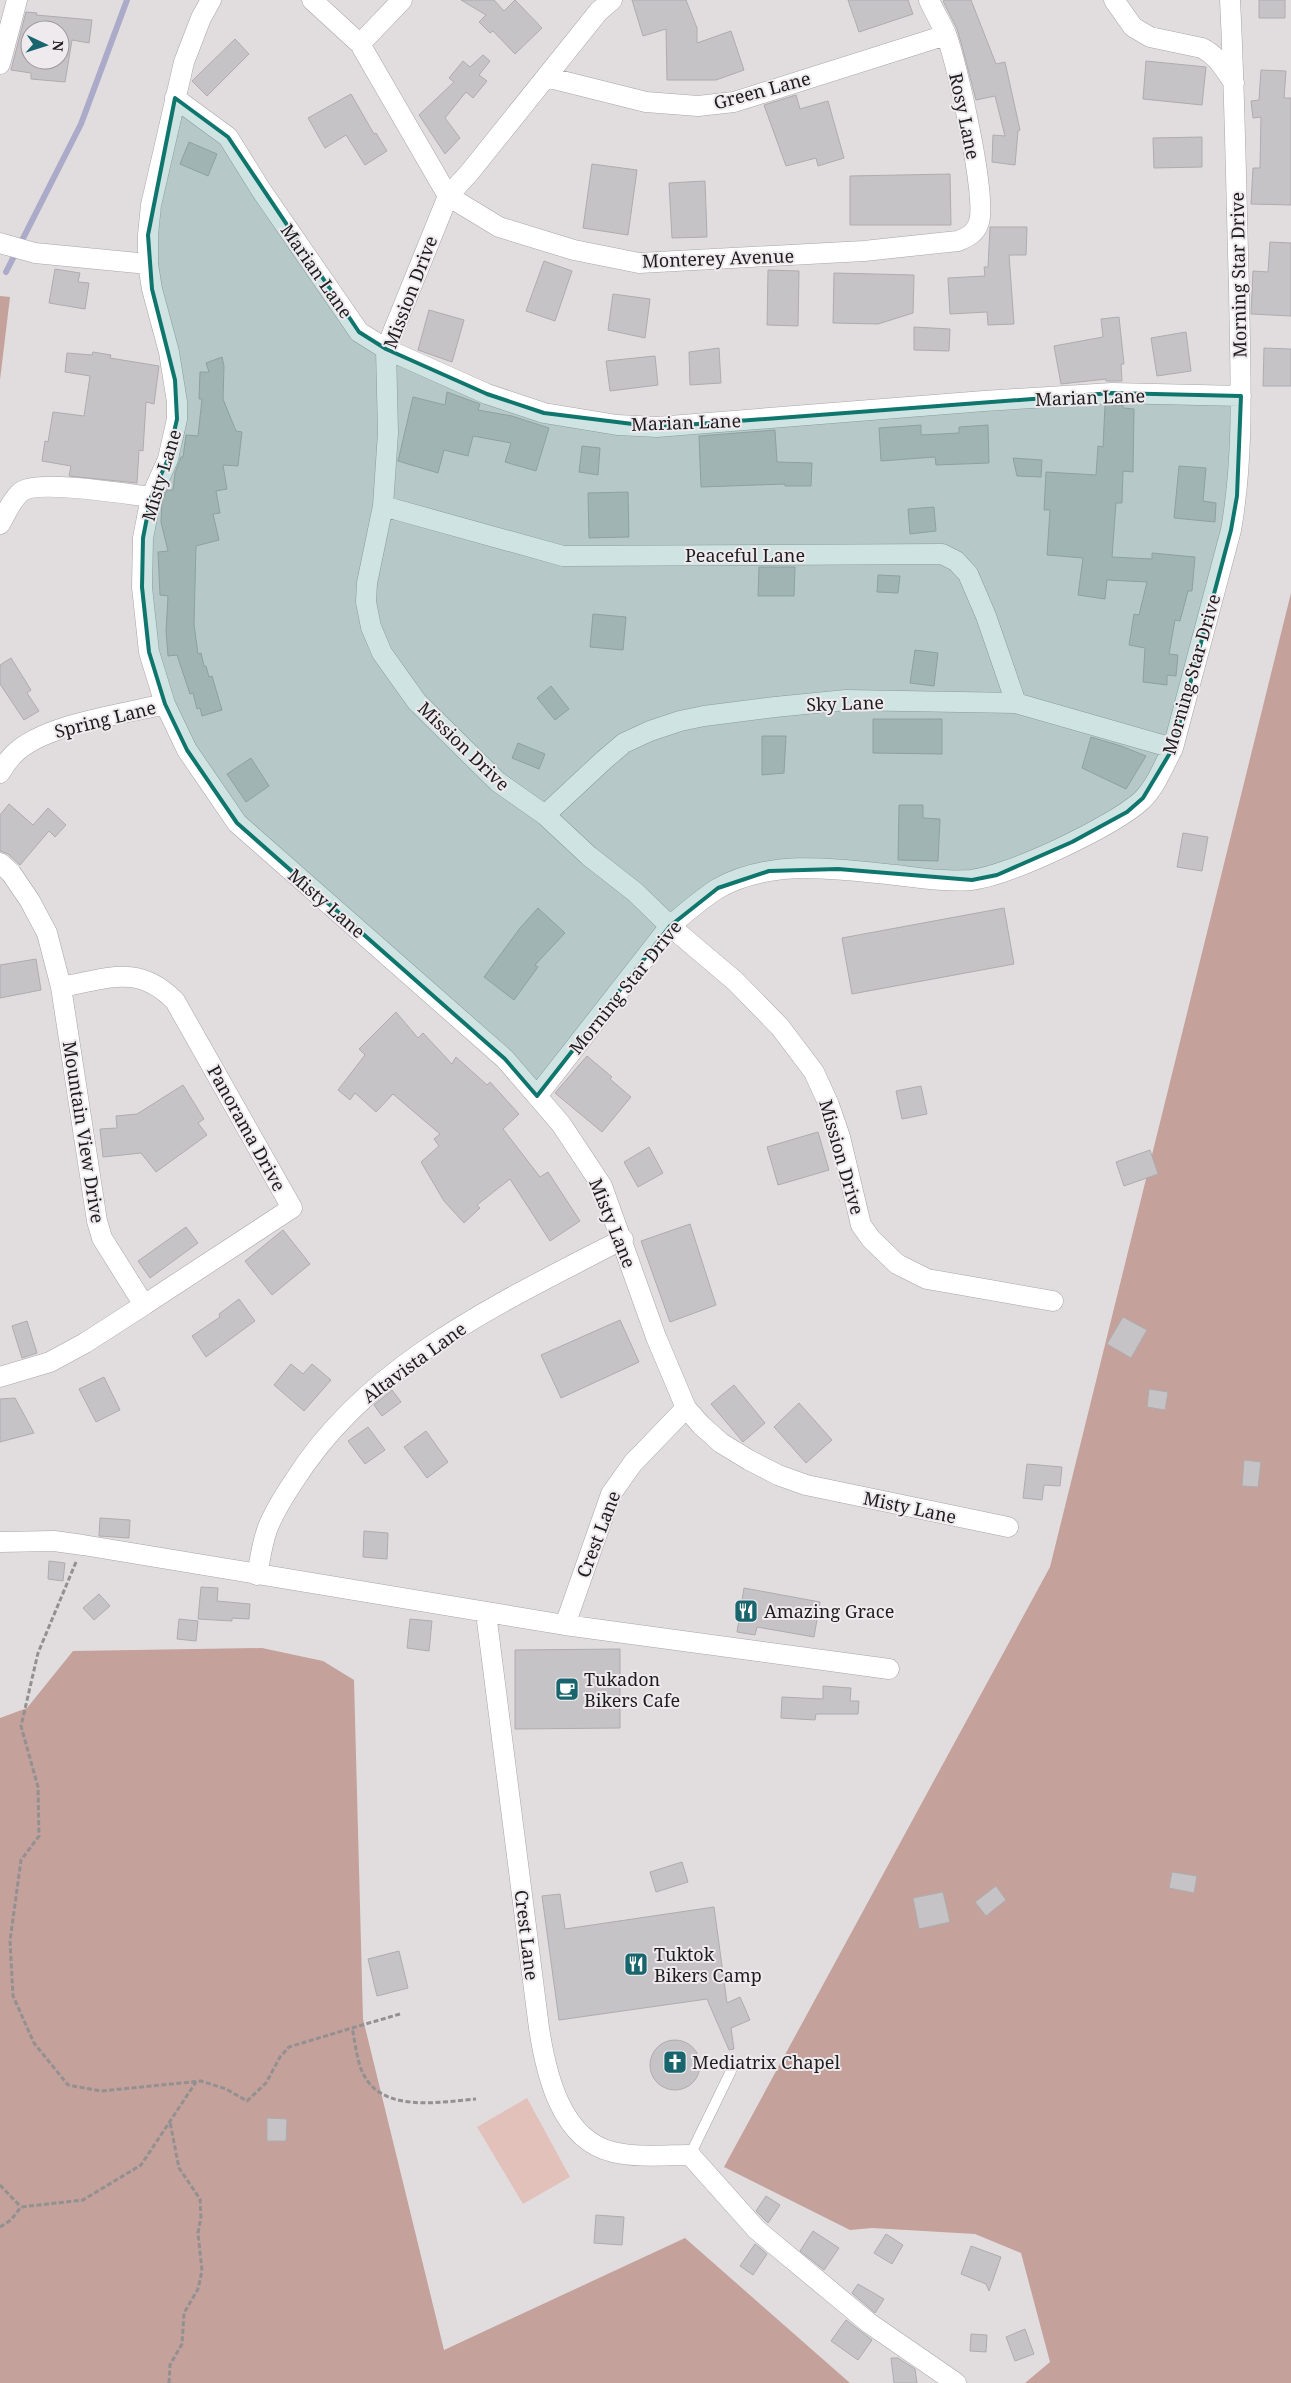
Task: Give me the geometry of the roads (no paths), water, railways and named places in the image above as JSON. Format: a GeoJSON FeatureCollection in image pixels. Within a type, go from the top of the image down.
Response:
{"type":"FeatureCollection","features":[{"type":"Feature","properties":{"kind":"street"},"geometry":{"type":"LineString","coordinates":[[0,64],[17,0]]}},
{"type":"Feature","properties":{"kind":"street","name":"Misty Lane"},"geometry":{"type":"LineString","coordinates":[[211,0],[192,38],[175,98],[151,205],[148,235],[148,264],[152,289],[169,352],[177,402],[177,419],[168,459],[151,497],[143,538],[142,587],[150,652],[165,704],[187,750],[210,787],[237,823],[506,1059],[561,1124],[602,1186],[623,1239],[656,1337],[686,1408],[700,1425],[721,1443],[749,1460],[778,1475],[806,1485],[1008,1527]]}},
{"type":"Feature","properties":{"kind":"street","name":"Monterey Avenue"},"geometry":{"type":"LineString","coordinates":[[312,0],[360,44],[448,196],[500,227],[574,250],[639,263],[864,251],[958,241],[971,236]]}},
{"type":"Feature","properties":{"kind":"street"},"geometry":{"type":"LineString","coordinates":[[360,44],[402,0]]}},
{"type":"Feature","properties":{"kind":"street","name":"Mission Drive"},"geometry":{"type":"LineString","coordinates":[[612,0],[599,11],[469,173],[448,196],[386,349],[388,433],[383,506],[367,583],[366,602],[371,627],[382,652],[398,678],[418,702],[498,782],[545,815],[589,856],[635,892],[670,926],[742,988],[780,1027],[814,1072],[829,1105],[840,1137],[861,1224],[871,1239],[897,1264],[928,1279],[1053,1301]]}},
{"type":"Feature","properties":{"kind":"street","name":"Rosy Lane"},"geometry":{"type":"LineString","coordinates":[[929,0],[946,35],[973,146],[980,199],[979,222],[971,236]]}},
{"type":"Feature","properties":{"kind":"street"},"geometry":{"type":"LineString","coordinates":[[1114,0],[1133,27],[1150,37],[1202,48],[1210,52],[1216,57],[1234,83]]}},
{"type":"Feature","properties":{"kind":"street","name":"Morning Star Drive"},"geometry":{"type":"LineString","coordinates":[[537,1096],[670,926],[695,904],[718,888],[742,878],[769,871],[798,868],[838,869],[942,880],[972,880],[996,875],[1072,842],[1127,812],[1143,798],[1173,748],[1231,530],[1237,496],[1241,396],[1234,83],[1230,0]]}},
{"type":"Feature","properties":{"kind":"street","name":"Green Lane"},"geometry":{"type":"LineString","coordinates":[[546,77],[646,102],[698,106],[734,102],[946,35]]}},
{"type":"Feature","properties":{"kind":"street","name":"Marian Lane"},"geometry":{"type":"LineString","coordinates":[[175,98],[228,137],[261,190],[359,332],[386,349],[487,394],[544,413],[617,424],[657,427],[984,401],[1112,393],[1241,396]]}},
{"type":"Feature","properties":{"kind":"street"},"geometry":{"type":"LineString","coordinates":[[0,243],[35,253],[148,264]]}},
{"type":"Feature","properties":{"kind":"street"},"geometry":{"type":"LineString","coordinates":[[0,524],[17,495],[31,487],[56,487],[151,497]]}},
{"type":"Feature","properties":{"kind":"street","name":"Peaceful Lane"},"geometry":{"type":"LineString","coordinates":[[383,506],[563,556],[942,554],[956,561],[968,574],[983,609],[1016,703]]}},
{"type":"Feature","properties":{"kind":"street","name":"Sky Lane"},"geometry":{"type":"LineString","coordinates":[[545,815],[624,743],[650,731],[680,721],[775,707],[846,700],[1016,703],[1173,748]]}},
{"type":"Feature","properties":{"kind":"street","name":"Spring Lane"},"geometry":{"type":"LineString","coordinates":[[0,772],[15,754],[45,735],[64,728],[165,704]]}},
{"type":"Feature","properties":{"kind":"street","name":"Mountain View Drive"},"geometry":{"type":"LineString","coordinates":[[0,863],[11,873],[30,901],[47,933],[61,987],[97,1221],[102,1238],[144,1305]]}},
{"type":"Feature","properties":{"kind":"street","name":"Panorama Drive"},"geometry":{"type":"LineString","coordinates":[[61,987],[126,976],[141,978],[165,991],[175,1001],[292,1208],[144,1305]]}},
{"type":"Feature","properties":{"kind":"street","name":"Altavista Lane"},"geometry":{"type":"LineString","coordinates":[[257,1575],[266,1531],[279,1504],[321,1442],[354,1406],[392,1374],[459,1327],[509,1298],[623,1239]]}},
{"type":"Feature","properties":{"kind":"street"},"geometry":{"type":"LineString","coordinates":[[0,1377],[50,1362],[85,1343],[144,1305]]}},
{"type":"Feature","properties":{"kind":"street","name":"Crest Lane"},"geometry":{"type":"LineString","coordinates":[[565,1625],[611,1494],[633,1463],[686,1408]]}},
{"type":"Feature","properties":{"kind":"street"},"geometry":{"type":"LineString","coordinates":[[0,1542],[8,1544],[54,1542],[83,1546],[565,1625],[889,1668]]}},
{"type":"Feature","properties":{"kind":"street","name":"Crest Lane"},"geometry":{"type":"LineString","coordinates":[[486,1613],[539,2028],[544,2058],[552,2084],[569,2120],[584,2137],[603,2149],[638,2156],[690,2155]]}},
{"type":"Feature","properties":{"kind":"street"},"geometry":{"type":"LineString","coordinates":[[690,2155],[757,2230],[869,2323],[956,2383]]}},
{"type":"Feature","properties":{"kind":"lane"},"geometry":{"type":"LineString","coordinates":[[690,2155],[731,2071]]}},
{"type":"Feature","properties":{"kind":"waterway"},"geometry":{"type":"LineString","coordinates":[[6,272],[81,124],[127,0]]}},
{"type":"Feature","properties":{"kind":"place","name":"Amazing Grace"},"geometry":{"type":"Point","coordinates":[746,1611]}},
{"type":"Feature","properties":{"kind":"place","name":"Tukadon Bikers Cafe"},"geometry":{"type":"Point","coordinates":[567,1689]}},
{"type":"Feature","properties":{"kind":"place","name":"Tuktok Bikers Camp"},"geometry":{"type":"Point","coordinates":[636,1964]}},
{"type":"Feature","properties":{"kind":"place","name":"Mediatrix Chapel"},"geometry":{"type":"Point","coordinates":[675,2062]}}]}
